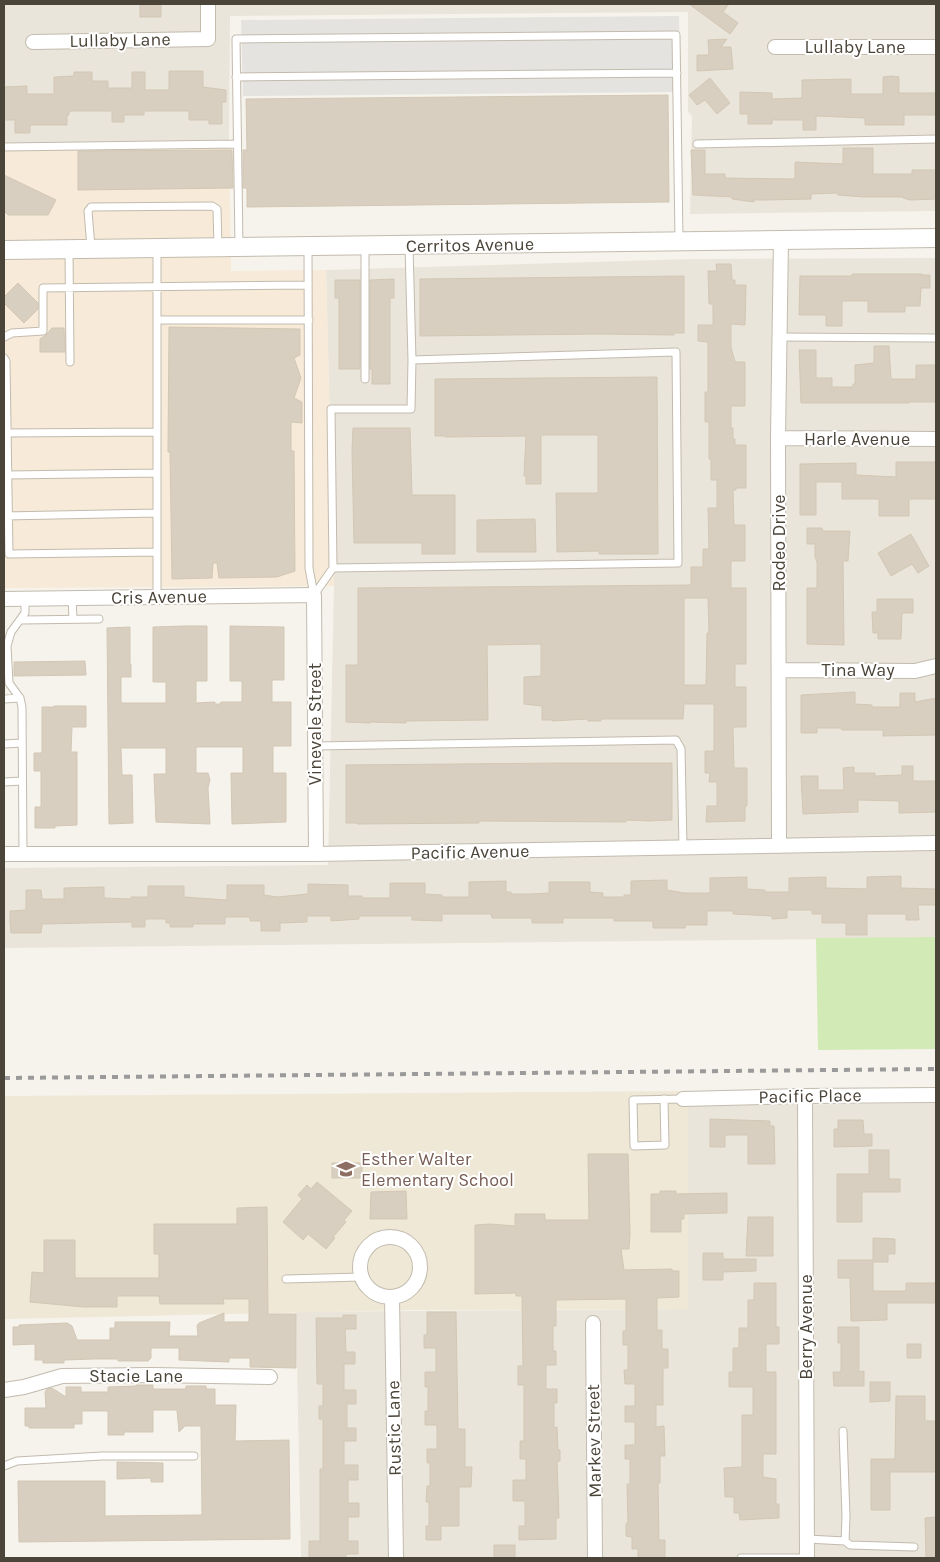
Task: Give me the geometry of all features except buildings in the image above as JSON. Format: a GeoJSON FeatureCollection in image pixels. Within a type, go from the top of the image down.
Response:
{"type":"FeatureCollection","features":[{"type":"Feature","properties":{"kind":"street","name":"Lullaby Lane"},"geometry":{"type":"LineString","coordinates":[[33,42],[208,39],[208,4]]}},
{"type":"Feature","properties":{"kind":"street","name":"Lullaby Lane"},"geometry":{"type":"LineString","coordinates":[[774,47],[936,47]]}},
{"type":"Feature","properties":{"kind":"street","name":"Cerritos Avenue"},"geometry":{"type":"LineString","coordinates":[[4,250],[936,238]]}},
{"type":"Feature","properties":{"kind":"street","name":"Rodeo Drive"},"geometry":{"type":"LineString","coordinates":[[779,846],[778,438],[781,240]]}},
{"type":"Feature","properties":{"kind":"street","name":"Harle Avenue"},"geometry":{"type":"LineString","coordinates":[[778,438],[936,439]]}},
{"type":"Feature","properties":{"kind":"street","name":"Cris Avenue"},"geometry":{"type":"LineString","coordinates":[[4,599],[314,594]]}},
{"type":"Feature","properties":{"kind":"street","name":"Vinevale Street"},"geometry":{"type":"LineString","coordinates":[[314,594],[316,854]]}},
{"type":"Feature","properties":{"kind":"street","name":"Tina Way"},"geometry":{"type":"LineString","coordinates":[[780,670],[915,671],[936,666]]}},
{"type":"Feature","properties":{"kind":"street","name":"Pacific Avenue"},"geometry":{"type":"LineString","coordinates":[[4,854],[316,854],[936,843]]}},
{"type":"Feature","properties":{"kind":"street","name":"Pacific Place"},"geometry":{"type":"LineString","coordinates":[[683,1099],[936,1095]]}},
{"type":"Feature","properties":{"kind":"street","name":"Berry Avenue"},"geometry":{"type":"LineString","coordinates":[[805,1096],[807,1558]]}},
{"type":"Feature","properties":{"kind":"street"},"geometry":{"type":"LineString","coordinates":[[381,1238],[401,1239],[410,1244],[420,1262],[417,1282],[406,1292],[392,1298],[373,1293],[361,1277],[361,1258],[365,1249],[372,1242],[381,1238]]}},
{"type":"Feature","properties":{"kind":"street","name":"Rustic Lane"},"geometry":{"type":"LineString","coordinates":[[392,1298],[396,1558]]}},
{"type":"Feature","properties":{"kind":"street","name":"Markev Street"},"geometry":{"type":"LineString","coordinates":[[592,1323],[595,1558]]}},
{"type":"Feature","properties":{"kind":"street","name":"Stacie Lane"},"geometry":{"type":"LineString","coordinates":[[4,1390],[24,1387],[62,1376],[270,1377]]}},
{"type":"Feature","properties":{"kind":"lane"},"geometry":{"type":"LineString","coordinates":[[239,248],[236,39],[676,35],[679,240]]}},
{"type":"Feature","properties":{"kind":"lane"},"geometry":{"type":"LineString","coordinates":[[236,77],[677,73]]}},
{"type":"Feature","properties":{"kind":"lane"},"geometry":{"type":"LineString","coordinates":[[697,144],[936,139]]}},
{"type":"Feature","properties":{"kind":"lane"},"geometry":{"type":"LineString","coordinates":[[4,147],[237,144]]}},
{"type":"Feature","properties":{"kind":"lane"},"geometry":{"type":"LineString","coordinates":[[91,249],[88,210],[91,207],[212,206],[217,209],[218,248]]}},
{"type":"Feature","properties":{"kind":"lane"},"geometry":{"type":"LineString","coordinates":[[365,246],[366,378]]}},
{"type":"Feature","properties":{"kind":"lane"},"geometry":{"type":"LineString","coordinates":[[314,594],[333,568],[331,409],[412,409],[409,246]]}},
{"type":"Feature","properties":{"kind":"lane"},"geometry":{"type":"LineString","coordinates":[[308,247],[309,568],[314,594]]}},
{"type":"Feature","properties":{"kind":"lane"},"geometry":{"type":"LineString","coordinates":[[157,248],[158,597]]}},
{"type":"Feature","properties":{"kind":"lane"},"geometry":{"type":"LineString","coordinates":[[69,250],[70,362]]}},
{"type":"Feature","properties":{"kind":"lane"},"geometry":{"type":"LineString","coordinates":[[4,337],[12,333],[43,331],[43,288],[308,285]]}},
{"type":"Feature","properties":{"kind":"lane"},"geometry":{"type":"LineString","coordinates":[[157,320],[309,320]]}},
{"type":"Feature","properties":{"kind":"lane"},"geometry":{"type":"LineString","coordinates":[[779,337],[936,338]]}},
{"type":"Feature","properties":{"kind":"lane"},"geometry":{"type":"LineString","coordinates":[[333,568],[678,563],[676,352],[412,360]]}},
{"type":"Feature","properties":{"kind":"lane"},"geometry":{"type":"LineString","coordinates":[[4,358],[6,361],[5,433],[8,475],[6,516],[9,554],[158,552]]}},
{"type":"Feature","properties":{"kind":"lane"},"geometry":{"type":"LineString","coordinates":[[5,433],[157,432]]}},
{"type":"Feature","properties":{"kind":"lane"},"geometry":{"type":"LineString","coordinates":[[8,475],[157,473]]}},
{"type":"Feature","properties":{"kind":"lane"},"geometry":{"type":"LineString","coordinates":[[6,516],[157,513]]}},
{"type":"Feature","properties":{"kind":"lane"},"geometry":{"type":"LineString","coordinates":[[23,854],[22,707],[20,698],[9,683],[6,667],[6,637],[25,613],[25,598]]}},
{"type":"Feature","properties":{"kind":"lane"},"geometry":{"type":"LineString","coordinates":[[72,598],[73,619]]}},
{"type":"Feature","properties":{"kind":"lane"},"geometry":{"type":"LineString","coordinates":[[21,620],[99,619]]}},
{"type":"Feature","properties":{"kind":"lane"},"geometry":{"type":"LineString","coordinates":[[4,698],[20,698]]}},
{"type":"Feature","properties":{"kind":"lane"},"geometry":{"type":"LineString","coordinates":[[315,746],[676,740],[681,749],[683,848]]}},
{"type":"Feature","properties":{"kind":"lane"},"geometry":{"type":"LineString","coordinates":[[4,744],[22,743]]}},
{"type":"Feature","properties":{"kind":"lane"},"geometry":{"type":"LineString","coordinates":[[4,782],[22,781]]}},
{"type":"Feature","properties":{"kind":"lane"},"geometry":{"type":"LineString","coordinates":[[664,1100],[665,1145],[634,1146],[633,1100],[683,1099]]}},
{"type":"Feature","properties":{"kind":"lane"},"geometry":{"type":"LineString","coordinates":[[286,1279],[361,1277]]}},
{"type":"Feature","properties":{"kind":"lane"},"geometry":{"type":"LineString","coordinates":[[843,1431],[845,1541]]}},
{"type":"Feature","properties":{"kind":"lane"},"geometry":{"type":"LineString","coordinates":[[4,1466],[17,1461],[102,1456],[194,1456]]}},
{"type":"Feature","properties":{"kind":"lane"},"geometry":{"type":"LineString","coordinates":[[807,1538],[845,1541],[850,1545],[914,1546]]}},
{"type":"Feature","properties":{"kind":"lane"},"geometry":{"type":"LineString","coordinates":[[741,1558],[807,1558]]}},
{"type":"Feature","properties":{"kind":"shaded area"},"geometry":{"type":"Polygon","coordinates":[[[4,4],[936,4],[936,211],[690,214],[692,116],[688,112],[688,12],[230,16],[229,140],[4,143],[4,4]]]}},
{"type":"Feature","properties":{"kind":"shaded area"},"geometry":{"type":"Polygon","coordinates":[[[679,16],[681,92],[243,96],[241,20],[679,16]]]}},
{"type":"Feature","properties":{"kind":"shaded area"},"geometry":{"type":"Polygon","coordinates":[[[229,140],[231,271],[326,270],[334,586],[4,588],[4,143],[229,140]]]}},
{"type":"Feature","properties":{"kind":"shaded area"},"geometry":{"type":"Polygon","coordinates":[[[936,258],[936,938],[4,948],[4,868],[328,865],[334,586],[326,270],[692,259],[936,258]]]}},
{"type":"Feature","properties":{"kind":"shaded area","name":"Esther Walter Elementary School"},"geometry":{"type":"Polygon","coordinates":[[[688,1091],[688,1309],[412,1310],[5,1319],[4,1096],[688,1091]]]}},
{"type":"Feature","properties":{"kind":"shaded area"},"geometry":{"type":"Polygon","coordinates":[[[936,1103],[936,1558],[301,1558],[296,1312],[688,1309],[688,1106],[936,1103]]]}},
{"type":"Feature","properties":{"kind":"green space"},"geometry":{"type":"Polygon","coordinates":[[[936,937],[936,1049],[818,1050],[816,938],[936,937]]]}},
{"type":"Feature","properties":{"kind":"railway"},"geometry":{"type":"LineString","coordinates":[[4,1078],[936,1069]]}},
{"type":"Feature","properties":{"kind":"place","name":"Esther Walter Elementary School"},"geometry":{"type":"Point","coordinates":[346,1169]}}]}
